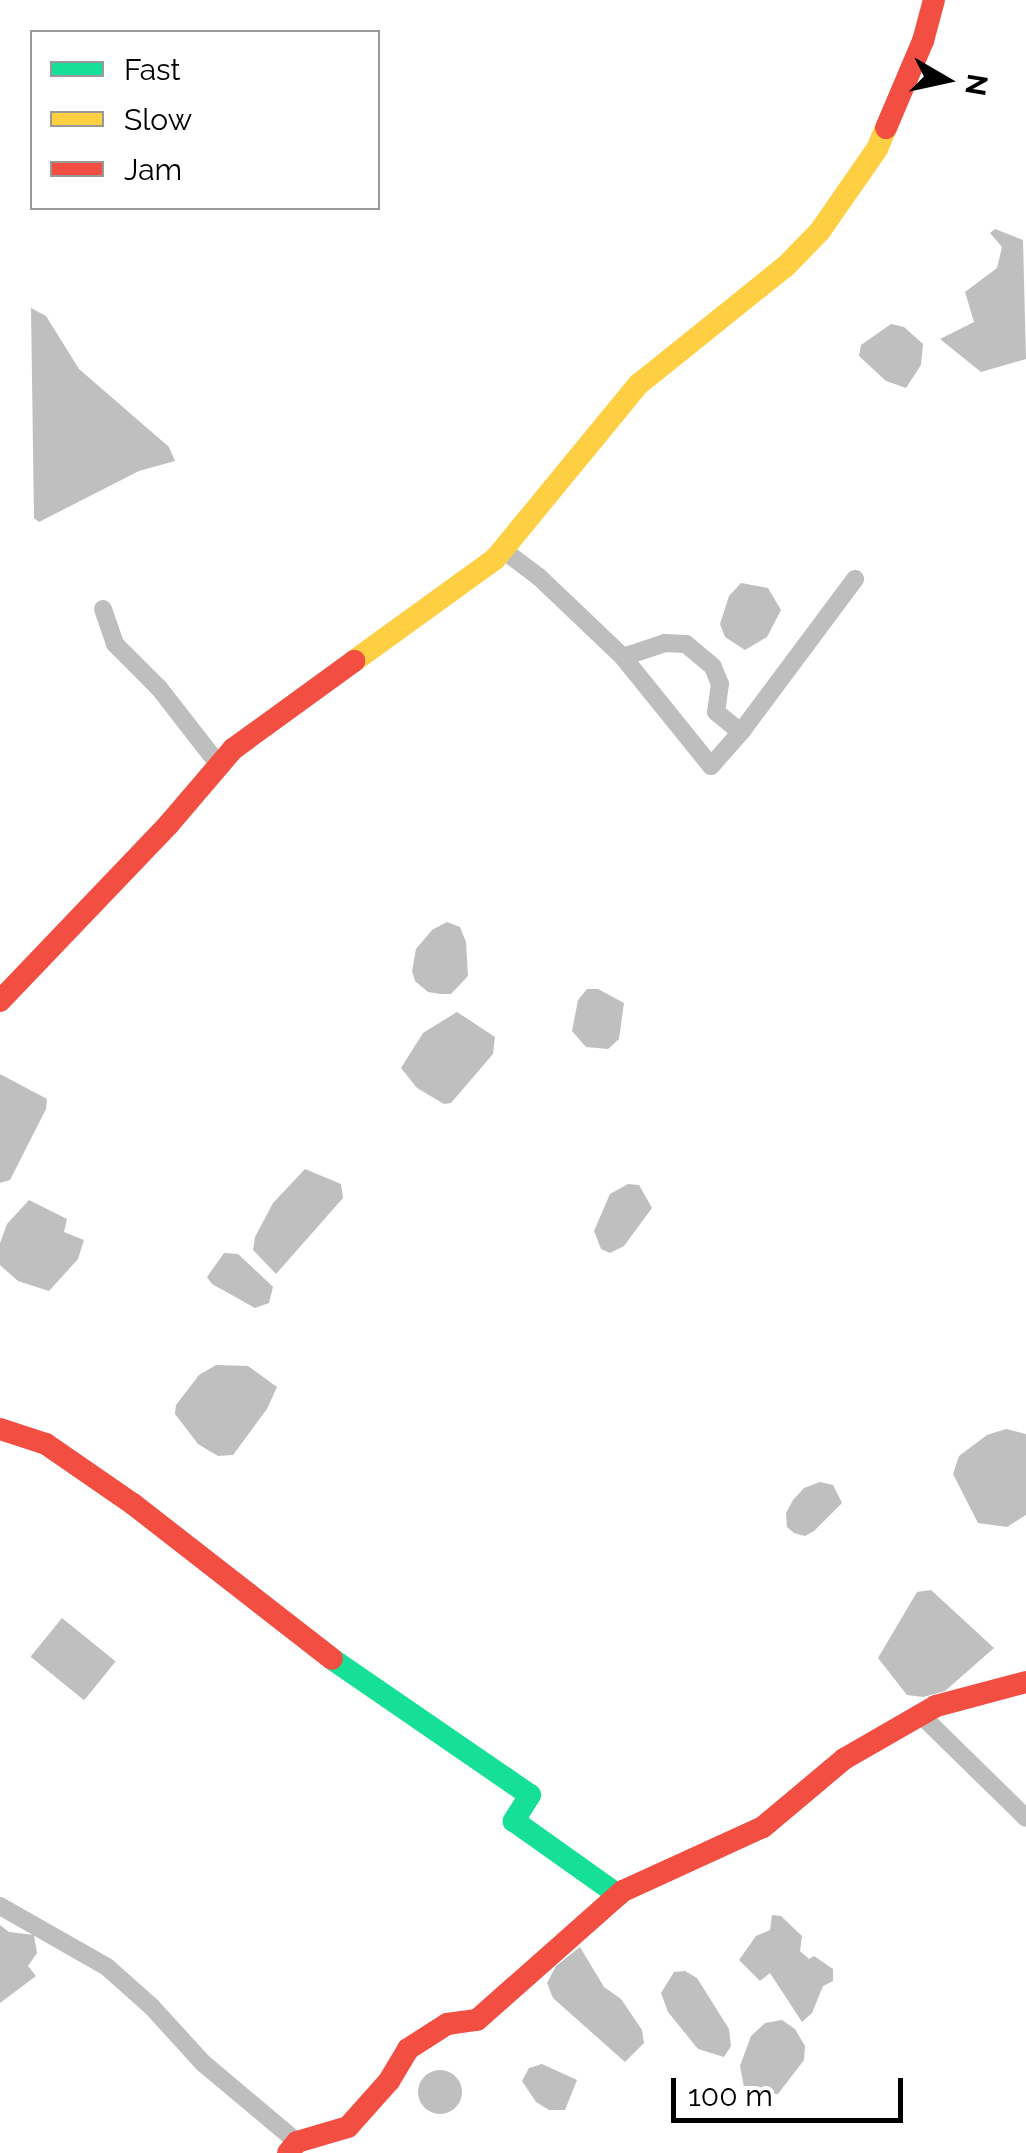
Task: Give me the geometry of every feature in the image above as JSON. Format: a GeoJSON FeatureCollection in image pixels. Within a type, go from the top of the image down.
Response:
{"type":"FeatureCollection","features":[{"type":"Feature","properties":{"kind":"street"},"geometry":{"type":"LineString","coordinates":[[0,1001],[234,749],[503,550],[590,450],[638,384],[786,266],[820,232],[877,149],[923,41],[934,0]]}},
{"type":"Feature","properties":{"kind":"street"},"geometry":{"type":"LineString","coordinates":[[503,550],[540,576],[623,657],[712,766],[855,579]]}},
{"type":"Feature","properties":{"kind":"street"},"geometry":{"type":"LineString","coordinates":[[103,610],[115,644],[159,688],[219,766]]}},
{"type":"Feature","properties":{"kind":"street"},"geometry":{"type":"LineString","coordinates":[[623,657],[665,643],[686,644],[712,667],[720,684],[716,712],[741,732]]}},
{"type":"Feature","properties":{"kind":"street"},"geometry":{"type":"LineString","coordinates":[[0,1429],[46,1444],[134,1504],[322,1652],[530,1794],[514,1821],[618,1896]]}},
{"type":"Feature","properties":{"kind":"street"},"geometry":{"type":"LineString","coordinates":[[0,1906],[107,1968],[151,2006],[202,2063],[293,2147],[348,2128],[389,2081],[408,2049],[447,2024],[477,2020],[618,1896],[763,1827],[844,1759],[936,1706],[1026,1682]]}},
{"type":"Feature","properties":{"kind":"street"},"geometry":{"type":"LineString","coordinates":[[921,1715],[1026,1818]]}},
{"type":"Feature","properties":{"kind":"shaded area"},"geometry":{"type":"Polygon","coordinates":[[[995,229],[1023,240],[1026,359],[981,372],[940,339],[974,322],[965,292],[997,268],[1002,247],[990,233],[995,229]]]}},
{"type":"Feature","properties":{"kind":"shaded area"},"geometry":{"type":"Polygon","coordinates":[[[31,308],[46,316],[79,369],[169,447],[175,461],[139,471],[39,522],[34,518],[31,308]]]}},
{"type":"Feature","properties":{"kind":"shaded area"},"geometry":{"type":"Polygon","coordinates":[[[891,324],[904,327],[923,344],[921,365],[906,388],[886,381],[859,356],[861,345],[891,324]]]}},
{"type":"Feature","properties":{"kind":"shaded area"},"geometry":{"type":"Polygon","coordinates":[[[741,583],[768,588],[781,610],[767,637],[745,650],[725,637],[720,624],[729,596],[741,583]]]}},
{"type":"Feature","properties":{"kind":"shaded area"},"geometry":{"type":"Polygon","coordinates":[[[447,922],[460,927],[466,942],[468,976],[451,994],[428,992],[415,981],[412,971],[416,949],[432,930],[447,922]]]}},
{"type":"Feature","properties":{"kind":"shaded area"},"geometry":{"type":"Polygon","coordinates":[[[587,989],[598,989],[624,1003],[619,1039],[608,1049],[586,1047],[572,1031],[578,1000],[587,989]]]}},
{"type":"Feature","properties":{"kind":"shaded area"},"geometry":{"type":"Polygon","coordinates":[[[457,1012],[495,1037],[493,1054],[451,1103],[444,1104],[417,1088],[401,1068],[423,1033],[457,1012]]]}},
{"type":"Feature","properties":{"kind":"shaded area"},"geometry":{"type":"Polygon","coordinates":[[[0,1074],[47,1099],[46,1109],[10,1180],[0,1183],[0,1074]]]}},
{"type":"Feature","properties":{"kind":"shaded area"},"geometry":{"type":"Polygon","coordinates":[[[305,1169],[341,1184],[343,1198],[276,1274],[253,1250],[255,1237],[273,1203],[305,1169]]]}},
{"type":"Feature","properties":{"kind":"shaded area"},"geometry":{"type":"Polygon","coordinates":[[[628,1184],[639,1185],[652,1208],[624,1246],[610,1253],[601,1249],[594,1231],[610,1194],[628,1184]]]}},
{"type":"Feature","properties":{"kind":"shaded area"},"geometry":{"type":"Polygon","coordinates":[[[29,1200],[67,1219],[64,1232],[84,1240],[78,1259],[49,1291],[18,1281],[0,1265],[0,1243],[7,1224],[29,1200]]]}},
{"type":"Feature","properties":{"kind":"shaded area"},"geometry":{"type":"Polygon","coordinates":[[[224,1253],[238,1254],[273,1287],[269,1303],[255,1308],[212,1284],[207,1277],[224,1253]]]}},
{"type":"Feature","properties":{"kind":"shaded area"},"geometry":{"type":"Polygon","coordinates":[[[216,1365],[248,1366],[277,1387],[267,1409],[233,1455],[218,1456],[198,1444],[175,1414],[176,1405],[199,1375],[216,1365]]]}},
{"type":"Feature","properties":{"kind":"shaded area"},"geometry":{"type":"Polygon","coordinates":[[[1006,1429],[1026,1434],[1026,1515],[1007,1527],[978,1523],[953,1474],[959,1456],[987,1435],[1006,1429]]]}},
{"type":"Feature","properties":{"kind":"shaded area"},"geometry":{"type":"Polygon","coordinates":[[[820,1482],[833,1485],[842,1503],[814,1531],[805,1536],[794,1533],[787,1527],[786,1513],[804,1488],[820,1482]]]}},
{"type":"Feature","properties":{"kind":"shaded area"},"geometry":{"type":"Polygon","coordinates":[[[931,1590],[994,1648],[945,1691],[923,1697],[907,1695],[878,1658],[917,1592],[931,1590]]]}},
{"type":"Feature","properties":{"kind":"shaded area"},"geometry":{"type":"Polygon","coordinates":[[[62,1618],[116,1661],[84,1700],[31,1657],[62,1618]]]}},
{"type":"Feature","properties":{"kind":"shaded area"},"geometry":{"type":"Polygon","coordinates":[[[772,1915],[781,1916],[802,1936],[800,1951],[809,1959],[814,1956],[833,1969],[833,1981],[823,1986],[812,2013],[802,2022],[770,1973],[760,1981],[739,1960],[756,1936],[770,1930],[772,1915]]]}},
{"type":"Feature","properties":{"kind":"shaded area"},"geometry":{"type":"Polygon","coordinates":[[[0,1925],[9,1932],[34,1935],[37,1953],[28,1966],[36,1976],[0,2003],[0,1925]]]}},
{"type":"Feature","properties":{"kind":"shaded area"},"geometry":{"type":"Polygon","coordinates":[[[580,1947],[604,1987],[621,1999],[642,2030],[644,2043],[625,2062],[553,1998],[547,1983],[556,1966],[580,1947]]]}},
{"type":"Feature","properties":{"kind":"shaded area"},"geometry":{"type":"Polygon","coordinates":[[[685,1971],[697,1978],[729,2029],[731,2046],[724,2057],[698,2049],[668,2012],[661,1993],[674,1972],[685,1971]]]}},
{"type":"Feature","properties":{"kind":"shaded area"},"geometry":{"type":"Polygon","coordinates":[[[782,2020],[795,2029],[805,2046],[804,2060],[778,2094],[755,2094],[744,2087],[740,2066],[751,2036],[765,2023],[782,2020]]]}},
{"type":"Feature","properties":{"kind":"shaded area"},"geometry":{"type":"Polygon","coordinates":[[[542,2064],[577,2080],[565,2110],[549,2110],[536,2102],[522,2081],[529,2068],[542,2064]]]}},
{"type":"Feature","properties":{"kind":"shaded area"},"geometry":{"type":"Polygon","coordinates":[[[440,2070],[456,2076],[462,2092],[456,2108],[440,2114],[424,2108],[418,2092],[424,2076],[440,2070]]]}},
{"type":"Feature","properties":{"kind":"traffic: fast"},"geometry":{"type":"LineString","coordinates":[[332,1659],[530,1795],[514,1821],[618,1895]]}},
{"type":"Feature","properties":{"kind":"traffic: slow"},"geometry":{"type":"LineString","coordinates":[[354,661],[495,559],[639,384],[786,266],[820,231],[877,149],[886,128]]}},
{"type":"Feature","properties":{"kind":"traffic: jam"},"geometry":{"type":"LineString","coordinates":[[886,128],[923,41],[934,0]]}},
{"type":"Feature","properties":{"kind":"traffic: jam"},"geometry":{"type":"LineString","coordinates":[[0,1001],[169,824],[233,749],[354,661]]}},
{"type":"Feature","properties":{"kind":"traffic: jam"},"geometry":{"type":"LineString","coordinates":[[0,1429],[46,1444],[133,1504],[332,1659]]}},
{"type":"Feature","properties":{"kind":"traffic: jam"},"geometry":{"type":"LineString","coordinates":[[288,2153],[297,2142],[348,2127],[389,2081],[408,2049],[447,2024],[477,2020],[623,1891],[763,1827],[844,1759],[936,1706],[1026,1682]]}}]}
